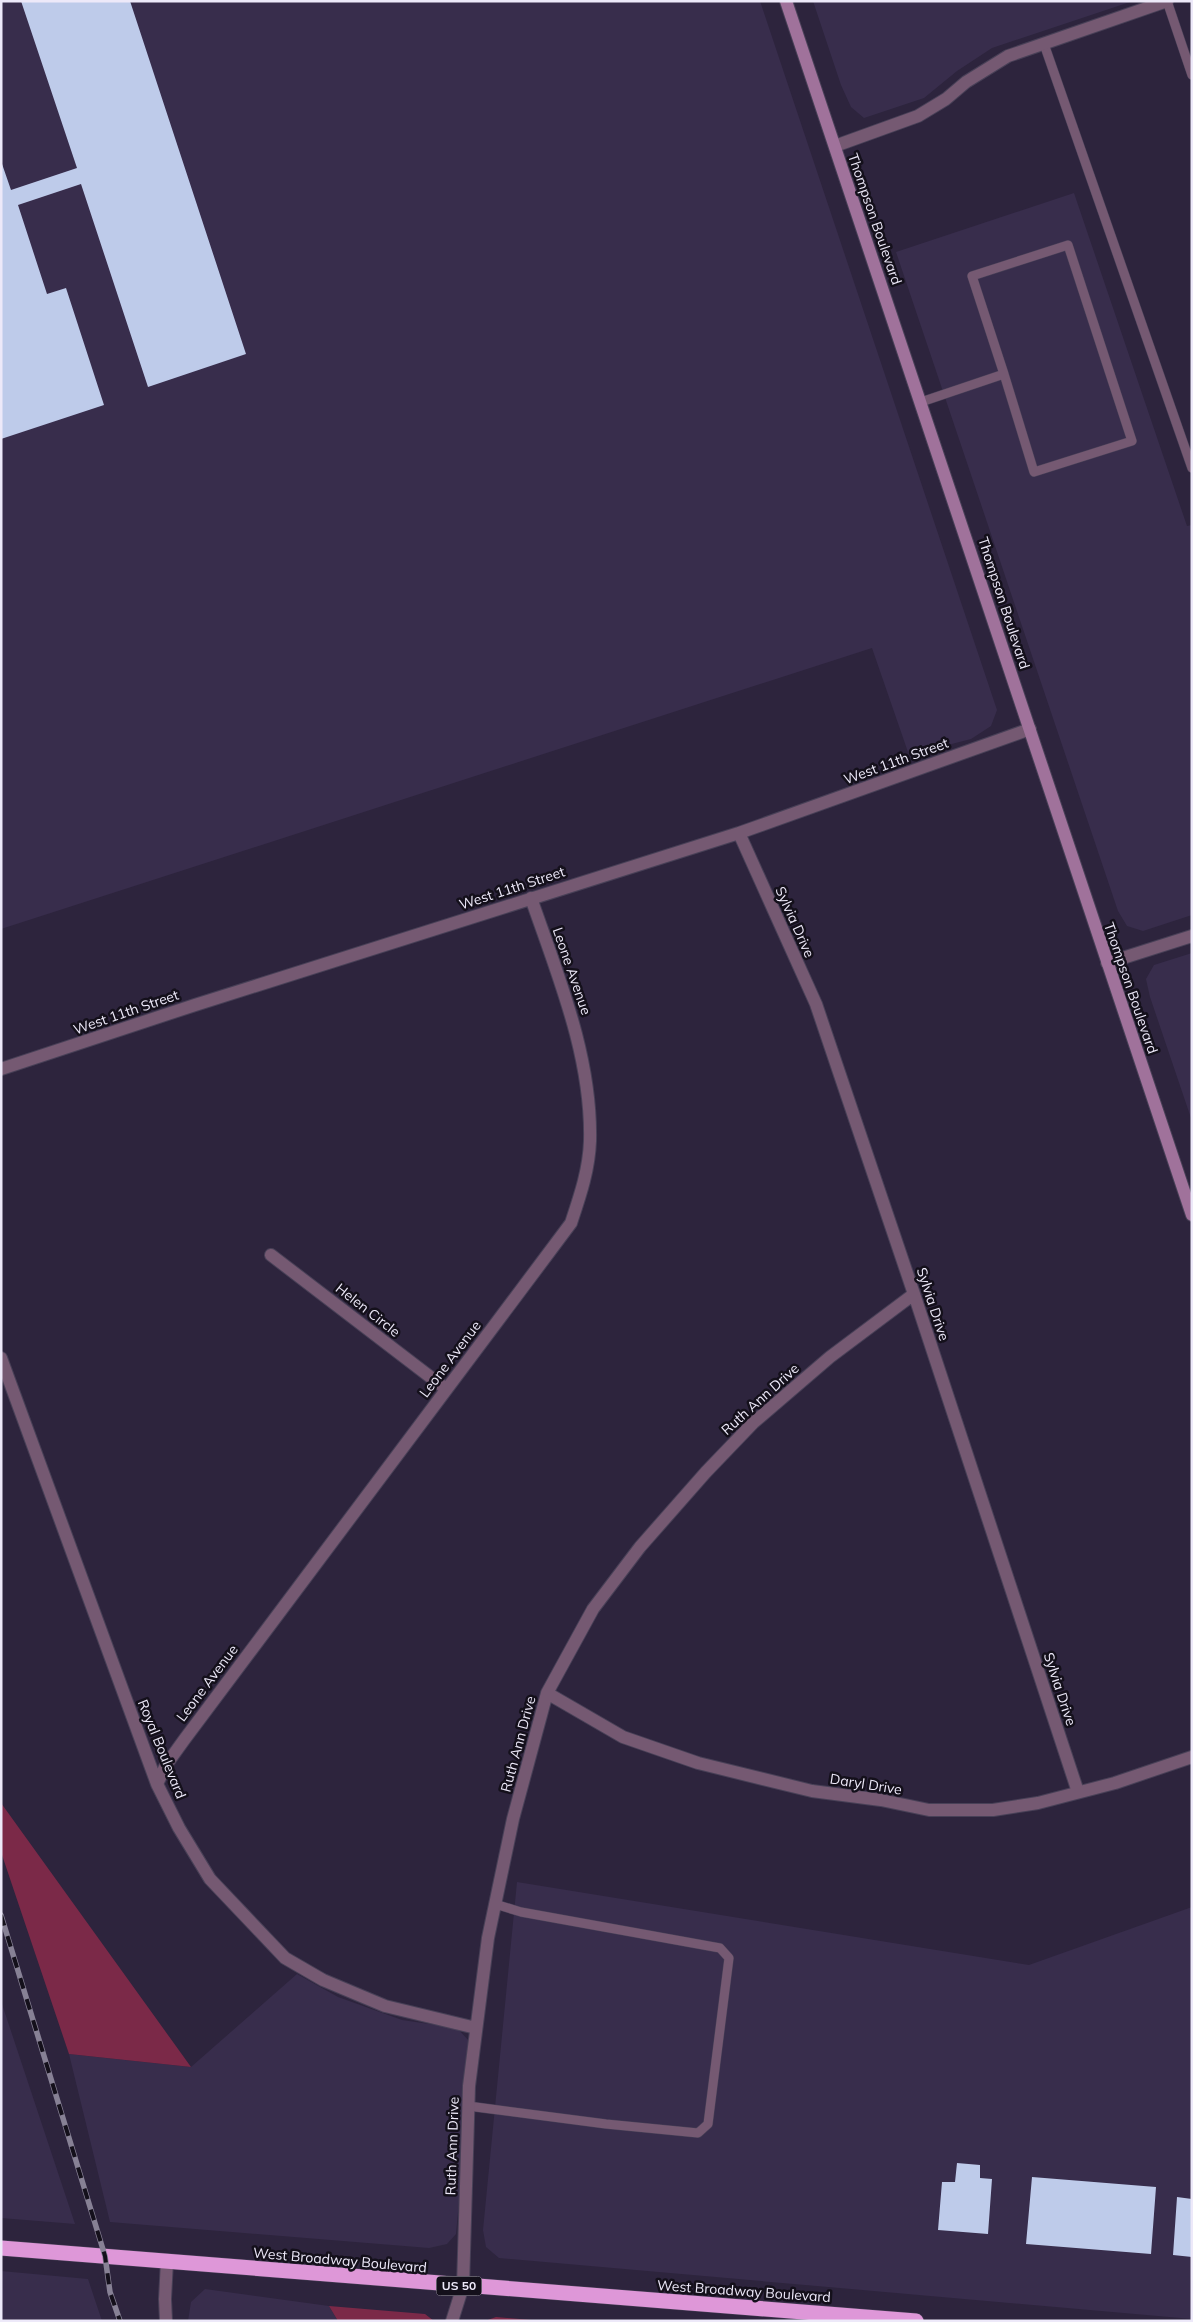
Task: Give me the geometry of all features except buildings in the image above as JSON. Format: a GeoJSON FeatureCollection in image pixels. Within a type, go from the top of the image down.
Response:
{"type":"FeatureCollection","features":[{"type":"Feature","properties":{"kind":"highway","name":"West Broadway Boulevard"},"geometry":{"type":"LineString","coordinates":[[1,2248],[916,2321]]}},
{"type":"Feature","properties":{"kind":"main road","name":"Thompson Boulevard"},"geometry":{"type":"LineString","coordinates":[[786,1],[1030,729],[1106,963],[1192,1215]]}},
{"type":"Feature","properties":{"kind":"street"},"geometry":{"type":"LineString","coordinates":[[835,146],[918,116],[946,100],[966,82],[1008,56],[1167,1]]}},
{"type":"Feature","properties":{"kind":"street","name":"West 11th Street"},"geometry":{"type":"LineString","coordinates":[[1,1070],[195,1005],[739,833],[1030,729]]}},
{"type":"Feature","properties":{"kind":"street","name":"Sylvia Drive"},"geometry":{"type":"LineString","coordinates":[[739,833],[816,1004],[1078,1792]]}},
{"type":"Feature","properties":{"kind":"street","name":"Leone Avenue"},"geometry":{"type":"LineString","coordinates":[[157,1784],[166,1765],[184,1740],[571,1223],[584,1183],[590,1142],[587,1092],[576,1035],[531,898]]}},
{"type":"Feature","properties":{"kind":"street"},"geometry":{"type":"LineString","coordinates":[[1106,963],[1192,936]]}},
{"type":"Feature","properties":{"kind":"street","name":"Helen Circle"},"geometry":{"type":"LineString","coordinates":[[271,1254],[446,1389]]}},
{"type":"Feature","properties":{"kind":"street","name":"Ruth Ann Drive"},"geometry":{"type":"LineString","coordinates":[[452,2321],[463,2286],[468,2106],[488,1938],[514,1819],[547,1693],[594,1609],[640,1547],[706,1472],[753,1423],[830,1357],[914,1294]]}},
{"type":"Feature","properties":{"kind":"street","name":"Royal Boulevard"},"geometry":{"type":"LineString","coordinates":[[1,1358],[157,1784],[179,1828],[210,1879],[285,1958],[323,1980],[385,2006],[476,2028]]}},
{"type":"Feature","properties":{"kind":"street","name":"Daryl Drive"},"geometry":{"type":"LineString","coordinates":[[547,1693],[623,1737],[698,1763],[812,1791],[881,1800],[929,1810],[993,1810],[1038,1803],[1192,1757]]}},
{"type":"Feature","properties":{"kind":"street"},"geometry":{"type":"LineString","coordinates":[[166,2321],[167,2261]]}},
{"type":"Feature","properties":{"kind":"lane"},"geometry":{"type":"LineString","coordinates":[[1167,1],[1192,75]]}},
{"type":"Feature","properties":{"kind":"lane"},"geometry":{"type":"LineString","coordinates":[[1044,44],[1192,468]]}},
{"type":"Feature","properties":{"kind":"lane"},"geometry":{"type":"LineString","coordinates":[[1068,245],[1132,441],[1034,472],[1004,374],[972,276],[1068,245]]}},
{"type":"Feature","properties":{"kind":"lane"},"geometry":{"type":"LineString","coordinates":[[921,402],[1004,374]]}},
{"type":"Feature","properties":{"kind":"lane"},"geometry":{"type":"LineString","coordinates":[[468,2106],[606,2124],[698,2132],[708,2124],[728,1958],[720,1948],[522,1912],[495,1904]]}},
{"type":"Feature","properties":{"kind":"shaded area"},"geometry":{"type":"Polygon","coordinates":[[[1,1],[760,1],[997,710],[991,726],[971,739],[909,755],[872,648],[1,929],[1,1]]]}},
{"type":"Feature","properties":{"kind":"shaded area"},"geometry":{"type":"Polygon","coordinates":[[[813,1],[1133,1],[992,48],[957,71],[924,98],[864,118],[851,107],[841,85],[813,1]]]}},
{"type":"Feature","properties":{"kind":"shaded area"},"geometry":{"type":"Polygon","coordinates":[[[1074,193],[1187,526],[1192,525],[1192,915],[1143,931],[1127,926],[1118,911],[896,252],[1074,193]]]}},
{"type":"Feature","properties":{"kind":"shaded area"},"geometry":{"type":"Polygon","coordinates":[[[1192,953],[1192,1121],[1150,997],[1146,979],[1154,965],[1192,953]]]}},
{"type":"Feature","properties":{"kind":"shaded area"},"geometry":{"type":"Polygon","coordinates":[[[1,1803],[191,2067],[69,2054],[1,1852],[1,1803]]]}},
{"type":"Feature","properties":{"kind":"shaded area"},"geometry":{"type":"Polygon","coordinates":[[[517,1882],[1029,1965],[1192,1907],[1192,2319],[499,2258],[486,2247],[483,2230],[517,1882]]]}},
{"type":"Feature","properties":{"kind":"shaded area"},"geometry":{"type":"Polygon","coordinates":[[[297,1974],[338,1997],[402,2020],[457,2028],[469,2041],[472,2063],[456,2234],[447,2244],[429,2248],[110,2222],[69,2054],[191,2067],[297,1974]]]}},
{"type":"Feature","properties":{"kind":"shaded area"},"geometry":{"type":"Polygon","coordinates":[[[1,2001],[75,2224],[1,2218],[1,2001]]]}},
{"type":"Feature","properties":{"kind":"shaded area"},"geometry":{"type":"Polygon","coordinates":[[[1,2271],[88,2279],[102,2321],[1,2321],[1,2271]]]}},
{"type":"Feature","properties":{"kind":"shaded area"},"geometry":{"type":"Polygon","coordinates":[[[205,2289],[329,2306],[338,2321],[188,2321],[191,2302],[205,2289]]]}},
{"type":"Feature","properties":{"kind":"shaded area"},"geometry":{"type":"Polygon","coordinates":[[[329,2306],[425,2314],[434,2321],[338,2321],[329,2306]]]}},
{"type":"Feature","properties":{"kind":"shaded area"},"geometry":{"type":"Polygon","coordinates":[[[496,2317],[543,2321],[485,2321],[496,2317]]]}},
{"type":"Feature","properties":{"kind":"railway"},"geometry":{"type":"LineString","coordinates":[[1,1915],[105,2256],[110,2292],[120,2321]]}}]}
